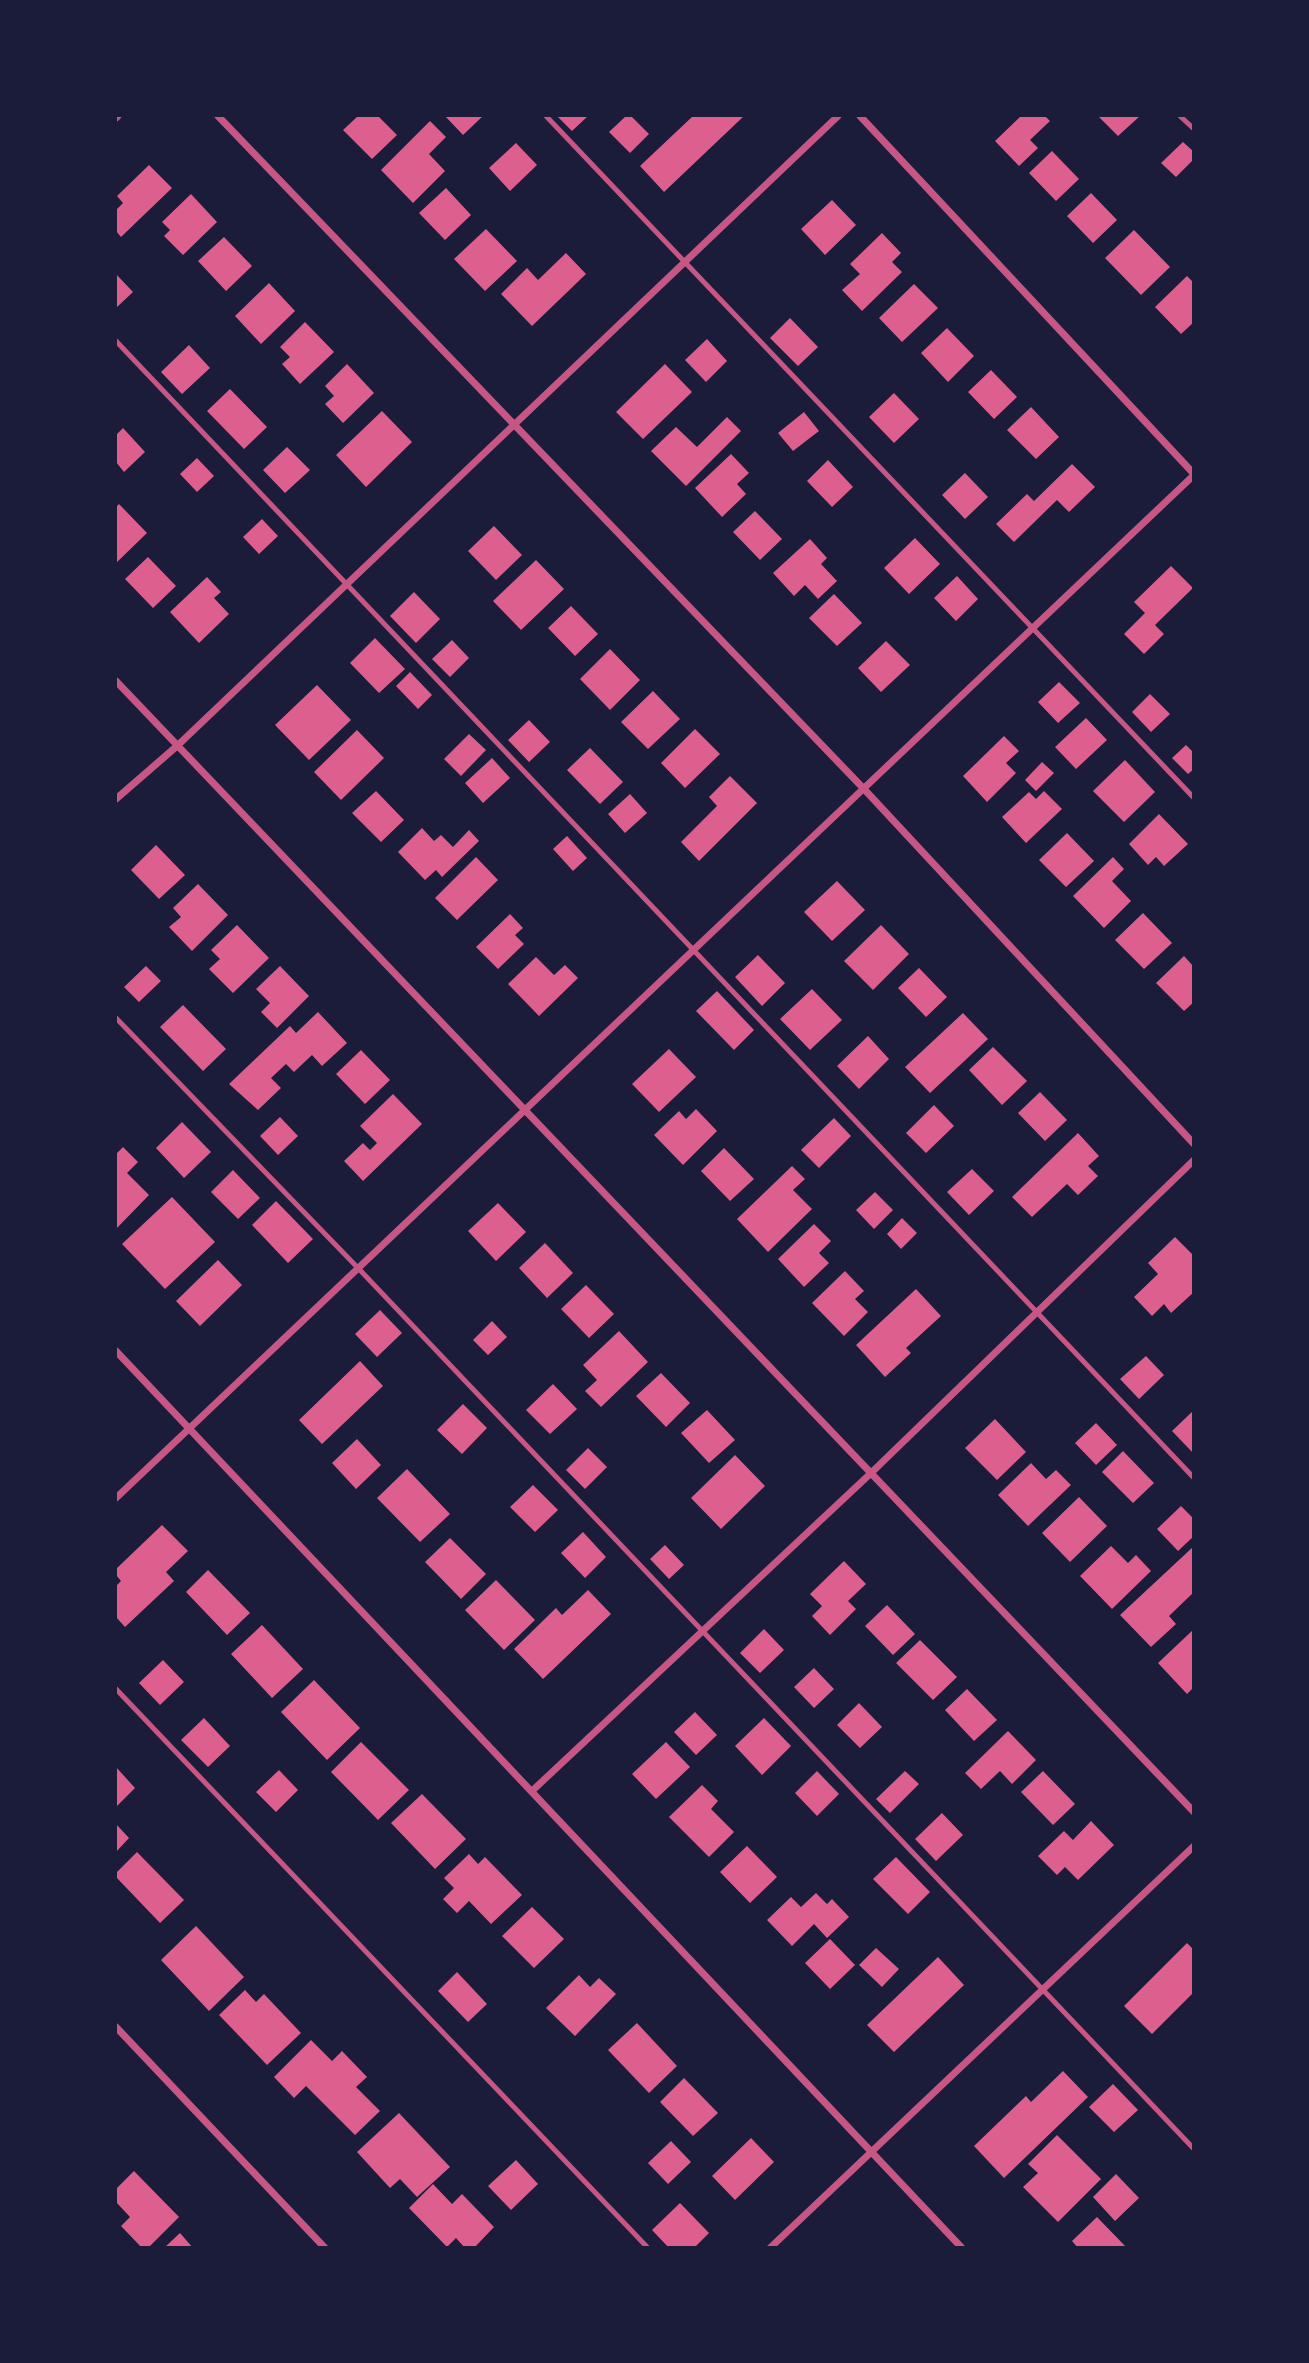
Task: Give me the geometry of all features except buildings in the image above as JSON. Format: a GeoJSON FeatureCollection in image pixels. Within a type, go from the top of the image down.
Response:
{"type":"FeatureCollection","features":[{"type":"Feature","properties":{"kind":"street"},"geometry":{"type":"LineString","coordinates":[[218,116],[864,789],[1194,1144]]}},
{"type":"Feature","properties":{"kind":"street"},"geometry":{"type":"LineString","coordinates":[[116,799],[177,746],[838,116]]}},
{"type":"Feature","properties":{"kind":"street"},"geometry":{"type":"LineString","coordinates":[[116,1498],[1194,475],[860,116]]}},
{"type":"Feature","properties":{"kind":"street"},"geometry":{"type":"LineString","coordinates":[[116,681],[523,1111],[1194,1811]]}},
{"type":"Feature","properties":{"kind":"street"},"geometry":{"type":"LineString","coordinates":[[532,1791],[870,1474],[1194,1160]]}},
{"type":"Feature","properties":{"kind":"street"},"geometry":{"type":"LineString","coordinates":[[116,1351],[962,2248]]}},
{"type":"Feature","properties":{"kind":"street"},"geometry":{"type":"LineString","coordinates":[[771,2248],[1194,1846]]}},
{"type":"Feature","properties":{"kind":"street"},"geometry":{"type":"LineString","coordinates":[[116,2027],[324,2248]]}},
{"type":"Feature","properties":{"kind":"lane"},"geometry":{"type":"LineString","coordinates":[[546,116],[1194,798]]}},
{"type":"Feature","properties":{"kind":"lane"},"geometry":{"type":"LineString","coordinates":[[1180,116],[1194,129]]}},
{"type":"Feature","properties":{"kind":"lane"},"geometry":{"type":"LineString","coordinates":[[116,341],[1194,1478]]}},
{"type":"Feature","properties":{"kind":"lane"},"geometry":{"type":"LineString","coordinates":[[116,1018],[358,1268],[1194,2149]]}},
{"type":"Feature","properties":{"kind":"lane"},"geometry":{"type":"LineString","coordinates":[[116,1689],[648,2248]]}}]}
